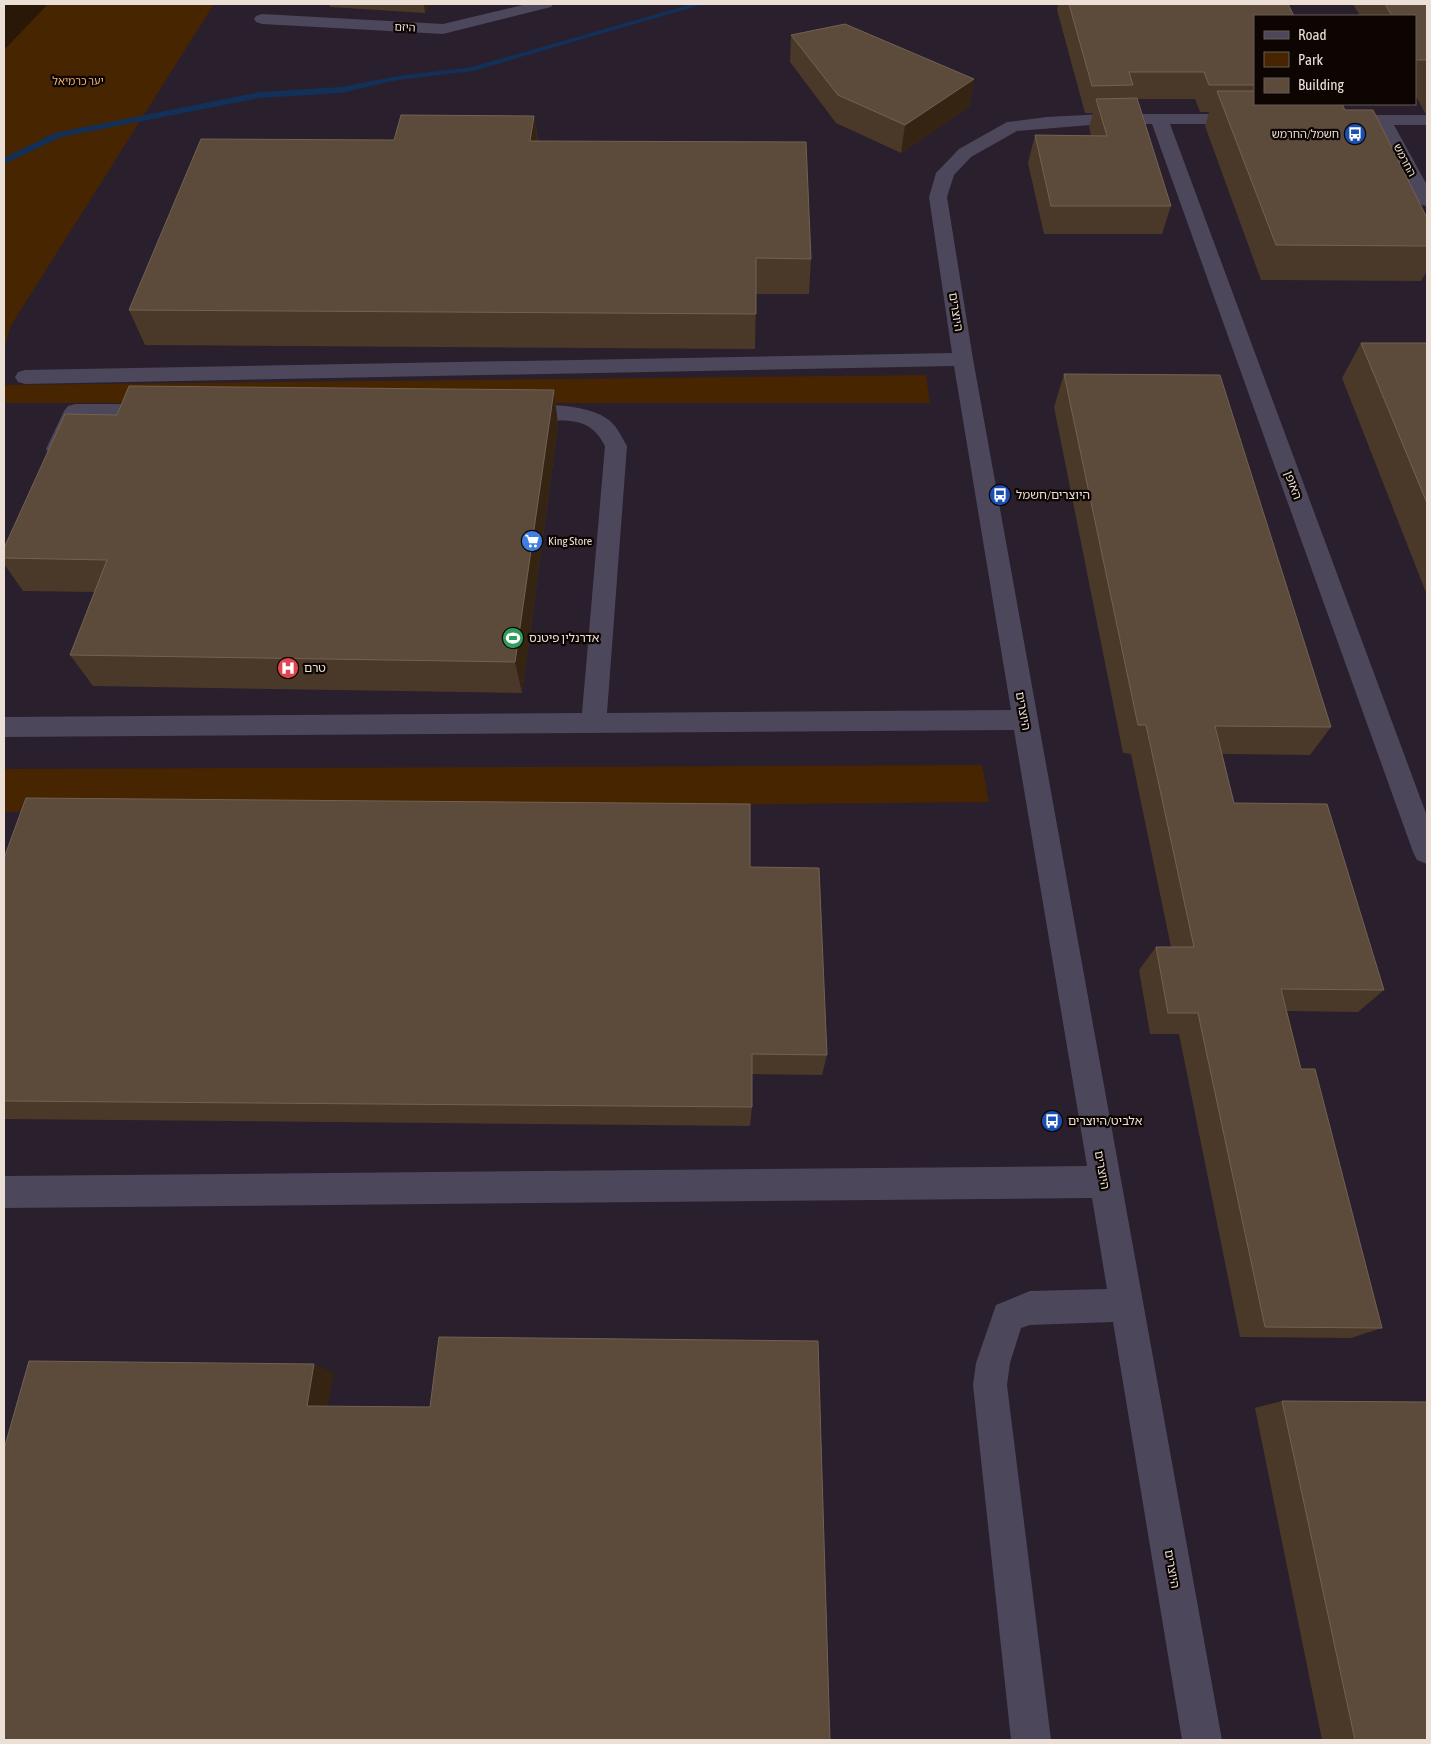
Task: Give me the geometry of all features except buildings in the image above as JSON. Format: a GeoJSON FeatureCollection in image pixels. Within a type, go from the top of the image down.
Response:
{"type":"FeatureCollection","features":[{"type":"Feature","properties":{"kind":"street","name":"היזם"},"geometry":{"type":"LineString","coordinates":[[274,4],[262,19],[443,29],[545,4]]}},
{"type":"Feature","properties":{"kind":"street","name":"היוצרים"},"geometry":{"type":"LineString","coordinates":[[1202,1740],[963,358],[938,197],[945,173],[965,153],[1014,126],[1103,119],[1266,119]]}},
{"type":"Feature","properties":{"kind":"street","name":"האופן"},"geometry":{"type":"LineString","coordinates":[[1159,119],[1427,852]]}},
{"type":"Feature","properties":{"kind":"street"},"geometry":{"type":"LineString","coordinates":[[1325,120],[1427,120]]}},
{"type":"Feature","properties":{"kind":"street","name":"החרמש"},"geometry":{"type":"LineString","coordinates":[[1383,120],[1427,201]]}},
{"type":"Feature","properties":{"kind":"street"},"geometry":{"type":"LineString","coordinates":[[25,377],[963,358]]}},
{"type":"Feature","properties":{"kind":"street"},"geometry":{"type":"LineString","coordinates":[[47,471],[75,411],[174,412]]}},
{"type":"Feature","properties":{"kind":"street"},"geometry":{"type":"LineString","coordinates":[[503,414],[583,415],[594,418],[612,434],[616,446],[594,723]]}},
{"type":"Feature","properties":{"kind":"street"},"geometry":{"type":"LineString","coordinates":[[4,727],[1025,720]]}},
{"type":"Feature","properties":{"kind":"street"},"geometry":{"type":"LineString","coordinates":[[4,1192],[1104,1182]]}},
{"type":"Feature","properties":{"kind":"street"},"geometry":{"type":"LineString","coordinates":[[1031,1740],[990,1385],[993,1363],[1008,1317],[1030,1308],[1126,1305]]}},
{"type":"Feature","properties":{"kind":"shaded area"},"geometry":{"type":"Polygon","coordinates":[[[118,4],[1427,4],[1427,1740],[4,1740],[4,272],[118,4]]]}},
{"type":"Feature","properties":{"kind":"green space","name":"יער כרמיאל"},"geometry":{"type":"Polygon","coordinates":[[[48,4],[214,4],[10,327],[4,351],[4,50],[48,4]]]}},
{"type":"Feature","properties":{"kind":"green space"},"geometry":{"type":"Polygon","coordinates":[[[926,375],[930,403],[4,403],[4,385],[926,375]]]}},
{"type":"Feature","properties":{"kind":"green space"},"geometry":{"type":"Polygon","coordinates":[[[982,765],[989,802],[4,812],[4,769],[982,765]]]}},
{"type":"Feature","properties":{"kind":"waterway"},"geometry":{"type":"LineString","coordinates":[[4,161],[58,135],[260,95],[341,90],[398,78],[473,69],[700,4]]}},
{"type":"Feature","properties":{"kind":"place","name":"חשמל/החרמש"},"geometry":{"type":"Point","coordinates":[1355,134]}},
{"type":"Feature","properties":{"kind":"place","name":"היוצרים/חשמל"},"geometry":{"type":"Point","coordinates":[1000,495]}},
{"type":"Feature","properties":{"kind":"place","name":"King Store"},"geometry":{"type":"Point","coordinates":[532,541]}},
{"type":"Feature","properties":{"kind":"place","name":"אדרנלין פיטנס"},"geometry":{"type":"Point","coordinates":[513,638]}},
{"type":"Feature","properties":{"kind":"place","name":"טרם"},"geometry":{"type":"Point","coordinates":[288,668]}},
{"type":"Feature","properties":{"kind":"place","name":"אלביט/היוצרים"},"geometry":{"type":"Point","coordinates":[1052,1121]}}]}
